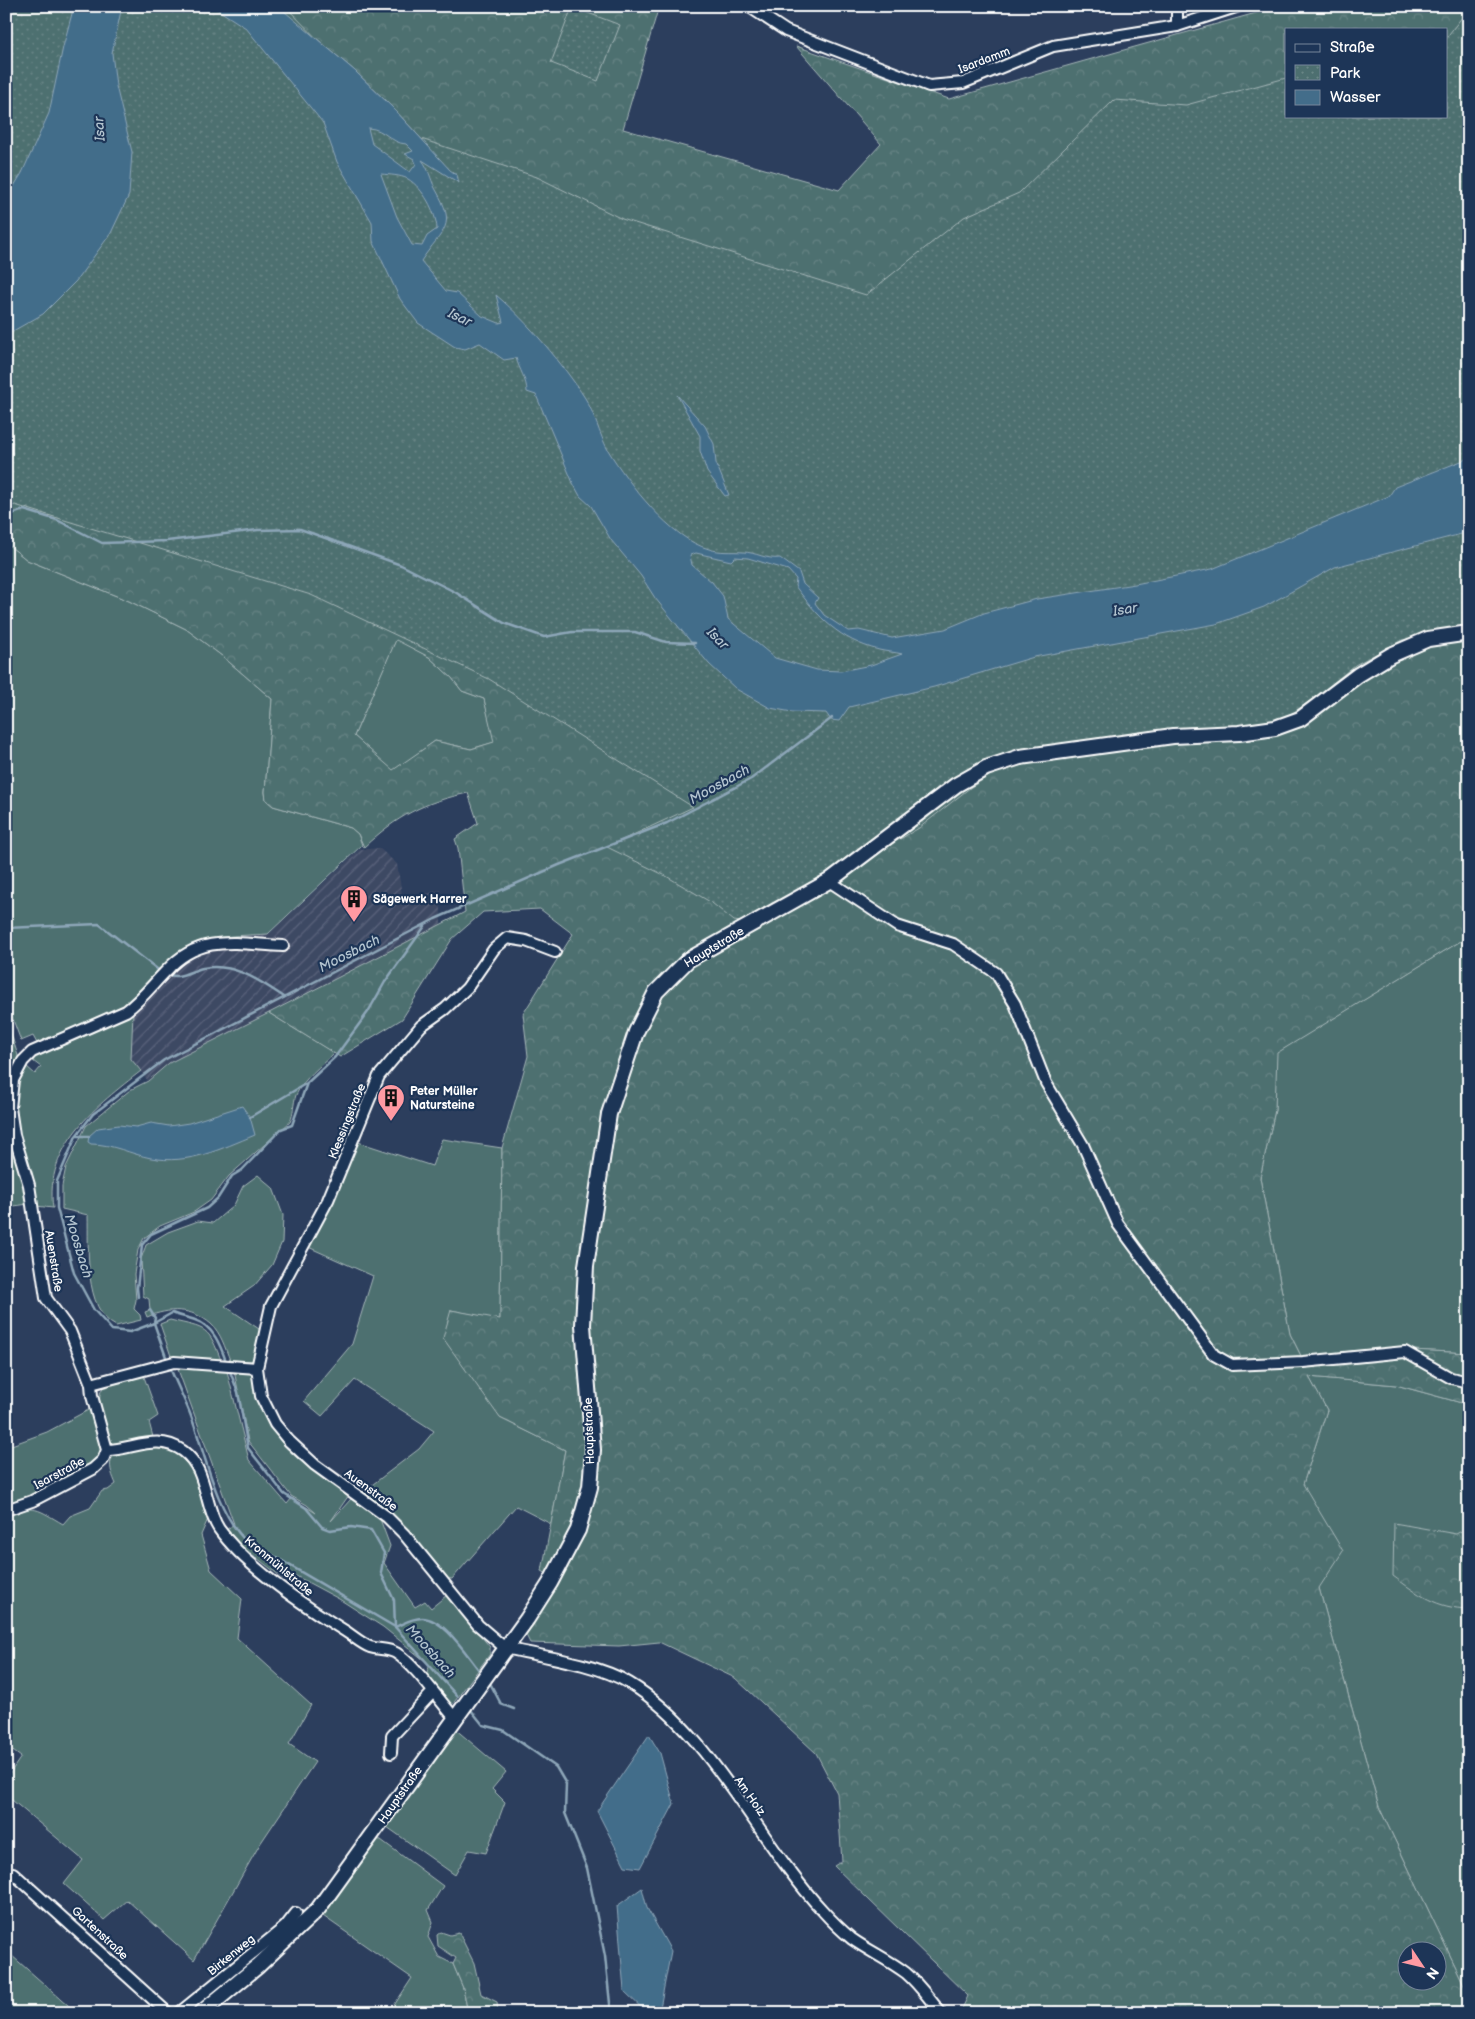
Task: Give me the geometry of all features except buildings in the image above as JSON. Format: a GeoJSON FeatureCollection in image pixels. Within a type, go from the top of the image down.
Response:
{"type":"FeatureCollection","features":[{"type":"Feature","properties":{"kind":"main road","name":"Hauptstraße"},"geometry":{"type":"LineString","coordinates":[[201,2013],[265,1959],[318,1909],[454,1717],[527,1619],[563,1560],[578,1530],[590,1487],[592,1450],[583,1325],[586,1266],[610,1114],[636,1032],[656,992],[688,960],[829,881],[956,785],[986,768],[1020,758],[1173,736],[1240,733],[1276,728],[1300,719],[1358,676],[1391,655],[1428,639],[1469,633]]}},
{"type":"Feature","properties":{"kind":"street","name":"Isardamm"},"geometry":{"type":"LineString","coordinates":[[748,6],[786,31],[929,86],[963,83],[1053,46],[1177,26],[1239,6]]}},
{"type":"Feature","properties":{"kind":"street"},"geometry":{"type":"LineString","coordinates":[[1177,6],[1177,26]]}},
{"type":"Feature","properties":{"kind":"street"},"geometry":{"type":"LineString","coordinates":[[829,881],[897,926],[953,944],[996,973],[1015,1004],[1046,1083],[1083,1145],[1118,1224],[1214,1355],[1232,1365],[1303,1362],[1406,1352],[1451,1378],[1469,1382]]}},
{"type":"Feature","properties":{"kind":"street","name":"Klessingstraße"},"geometry":{"type":"LineString","coordinates":[[257,1368],[271,1306],[328,1200],[379,1076],[421,1026],[445,1009],[467,988],[494,949],[507,938],[526,941],[555,952]]}},
{"type":"Feature","properties":{"kind":"street","name":"Auenstraße"},"geometry":{"type":"LineString","coordinates":[[91,1384],[70,1331],[46,1298],[29,1185],[14,1136],[10,1108],[13,1080],[24,1061],[32,1052],[126,1011],[138,1002],[181,956],[194,948],[213,943],[283,946]]}},
{"type":"Feature","properties":{"kind":"street"},"geometry":{"type":"LineString","coordinates":[[107,1450],[92,1396],[91,1384],[121,1375],[156,1369],[169,1364],[235,1365],[257,1368]]}},
{"type":"Feature","properties":{"kind":"street","name":"Auenstraße"},"geometry":{"type":"LineString","coordinates":[[257,1368],[261,1396],[275,1424],[289,1441],[315,1465],[387,1517],[478,1625],[505,1648]]}},
{"type":"Feature","properties":{"kind":"street","name":"Kronmühlstraße"},"geometry":{"type":"LineString","coordinates":[[107,1450],[145,1442],[165,1442],[184,1452],[199,1471],[218,1528],[246,1558],[304,1605],[371,1647],[384,1648],[396,1653],[413,1667],[432,1693],[454,1717]]}},
{"type":"Feature","properties":{"kind":"street","name":"Isarstraße"},"geometry":{"type":"LineString","coordinates":[[6,1510],[32,1501],[93,1469],[102,1460],[107,1450]]}},
{"type":"Feature","properties":{"kind":"street","name":"Am Holz"},"geometry":{"type":"LineString","coordinates":[[505,1648],[602,1672],[628,1682],[659,1704],[694,1739],[780,1860],[822,1910],[851,1938],[904,1972],[920,1986],[941,2013]]}},
{"type":"Feature","properties":{"kind":"street"},"geometry":{"type":"LineString","coordinates":[[391,1753],[392,1736],[432,1693]]}},
{"type":"Feature","properties":{"kind":"street","name":"Gartenstraße"},"geometry":{"type":"LineString","coordinates":[[10,1877],[168,2013]]}},
{"type":"Feature","properties":{"kind":"street","name":"Birkenweg"},"geometry":{"type":"LineString","coordinates":[[179,2013],[285,1928],[296,1913]]}},
{"type":"Feature","properties":{"kind":"shaded area"},"geometry":{"type":"Polygon","coordinates":[[[379,848],[397,864],[403,900],[441,890],[441,927],[169,1063],[148,1081],[131,1059],[133,1001],[155,965],[212,937],[269,934],[359,850],[379,848]]]}},
{"type":"Feature","properties":{"kind":"green space"},"geometry":{"type":"Polygon","coordinates":[[[6,6],[285,6],[412,136],[537,177],[622,219],[866,295],[964,217],[1019,193],[1114,100],[1186,105],[1285,78],[1285,118],[1448,118],[1448,35],[1469,8],[1469,625],[1402,640],[1355,665],[1316,697],[1279,722],[1100,743],[996,772],[971,787],[919,828],[800,897],[748,923],[734,921],[712,903],[666,876],[607,847],[693,807],[489,679],[311,595],[15,505],[6,508],[6,6]]]}},
{"type":"Feature","properties":{"kind":"green space"},"geometry":{"type":"Polygon","coordinates":[[[278,6],[659,6],[623,129],[839,190],[881,144],[796,46],[949,99],[1281,6],[1469,6],[1469,458],[1434,472],[450,170],[394,109],[355,71],[278,6]]]}},
{"type":"Feature","properties":{"kind":"green space"},"geometry":{"type":"Polygon","coordinates":[[[572,7],[620,25],[598,81],[551,63],[572,7]]]}},
{"type":"Feature","properties":{"kind":"green space"},"geometry":{"type":"Polygon","coordinates":[[[6,335],[1469,532],[1469,936],[1277,1053],[1275,1110],[1260,1178],[1290,1334],[1303,1360],[1392,1349],[1469,1353],[1469,1405],[1396,1385],[1309,1377],[1327,1410],[1303,1484],[1343,1551],[1319,1588],[1379,1807],[1444,1942],[1398,1942],[1398,1992],[1448,1992],[1448,1951],[1469,1995],[1469,2013],[960,2013],[968,1996],[834,1866],[842,1861],[837,1793],[816,1753],[735,1678],[659,1642],[619,1646],[530,1643],[524,1631],[558,1580],[542,1571],[565,1450],[500,1418],[443,1338],[451,1310],[500,1319],[502,1148],[528,1056],[523,1014],[573,934],[540,909],[483,912],[452,939],[402,1019],[340,1057],[269,1013],[465,912],[458,848],[455,839],[478,823],[468,793],[438,801],[412,812],[388,827],[364,847],[358,834],[351,828],[273,806],[266,800],[265,792],[272,699],[222,656],[186,629],[129,601],[27,560],[6,543],[6,335]],[[396,640],[354,736],[393,770],[435,741],[471,749],[494,742],[484,699],[462,691],[452,678],[429,657],[396,640]]]}},
{"type":"Feature","properties":{"kind":"green space"},"geometry":{"type":"Polygon","coordinates":[[[6,543],[27,560],[129,601],[186,629],[222,656],[272,699],[266,800],[273,806],[351,828],[358,834],[362,845],[268,934],[216,938],[194,946],[169,962],[167,961],[163,967],[164,970],[127,1007],[39,1047],[33,1036],[21,1041],[6,1001],[6,543]]]}},
{"type":"Feature","properties":{"kind":"green space"},"geometry":{"type":"Polygon","coordinates":[[[396,639],[429,657],[452,678],[462,691],[484,699],[495,742],[471,749],[435,741],[393,771],[354,736],[396,639]]]}},
{"type":"Feature","properties":{"kind":"green space"},"geometry":{"type":"Polygon","coordinates":[[[1469,936],[1469,1353],[1392,1349],[1303,1360],[1290,1334],[1260,1178],[1275,1110],[1276,1053],[1469,936]]]}},
{"type":"Feature","properties":{"kind":"green space"},"geometry":{"type":"Polygon","coordinates":[[[133,1012],[131,1059],[141,1071],[107,1098],[77,1129],[65,1146],[57,1165],[52,1186],[53,1208],[36,1206],[35,1192],[12,1110],[14,1093],[20,1076],[26,1066],[35,1074],[41,1067],[33,1061],[35,1057],[133,1012]]]}},
{"type":"Feature","properties":{"kind":"green space"},"geometry":{"type":"Polygon","coordinates":[[[269,1013],[334,1053],[299,1089],[290,1122],[229,1176],[211,1200],[194,1212],[160,1226],[144,1238],[138,1250],[134,1274],[136,1300],[134,1309],[140,1315],[141,1320],[116,1326],[105,1318],[93,1292],[90,1276],[88,1215],[62,1209],[62,1186],[66,1167],[86,1126],[130,1090],[148,1081],[169,1063],[269,1013]]]}},
{"type":"Feature","properties":{"kind":"green space"},"geometry":{"type":"Polygon","coordinates":[[[6,1018],[20,1062],[11,1076],[6,1074],[6,1018]]]}},
{"type":"Feature","properties":{"kind":"green space"},"geometry":{"type":"Polygon","coordinates":[[[6,1081],[10,1085],[29,1204],[6,1207],[6,1081]]]}},
{"type":"Feature","properties":{"kind":"green space"},"geometry":{"type":"Polygon","coordinates":[[[442,1139],[502,1148],[500,1320],[451,1310],[500,1418],[565,1450],[551,1524],[516,1506],[452,1579],[444,1578],[360,1494],[419,1449],[434,1431],[355,1380],[322,1416],[304,1401],[352,1344],[373,1276],[306,1246],[355,1141],[432,1166],[442,1139]]]}},
{"type":"Feature","properties":{"kind":"green space"},"geometry":{"type":"Polygon","coordinates":[[[258,1175],[273,1188],[283,1215],[282,1242],[272,1265],[254,1286],[225,1306],[262,1331],[252,1361],[230,1360],[217,1332],[211,1324],[196,1314],[172,1311],[147,1317],[145,1312],[150,1310],[149,1299],[143,1296],[141,1259],[146,1245],[168,1232],[198,1221],[213,1223],[234,1205],[243,1186],[258,1175]]]}},
{"type":"Feature","properties":{"kind":"green space"},"geometry":{"type":"Polygon","coordinates":[[[170,1320],[192,1325],[205,1331],[213,1342],[222,1363],[172,1359],[160,1324],[170,1320]]]}},
{"type":"Feature","properties":{"kind":"green space"},"geometry":{"type":"Polygon","coordinates":[[[176,1364],[227,1371],[249,1460],[287,1504],[292,1498],[316,1513],[307,1505],[291,1496],[248,1441],[234,1370],[240,1370],[253,1376],[259,1388],[269,1423],[284,1445],[304,1464],[349,1495],[331,1521],[351,1499],[380,1519],[390,1546],[384,1563],[415,1607],[425,1601],[431,1608],[447,1595],[490,1647],[490,1654],[452,1705],[426,1674],[430,1665],[383,1627],[339,1599],[294,1575],[288,1582],[235,1541],[226,1530],[234,1524],[176,1364]]]}},
{"type":"Feature","properties":{"kind":"green space"},"geometry":{"type":"Polygon","coordinates":[[[143,1374],[158,1416],[149,1422],[153,1437],[112,1444],[106,1431],[100,1405],[102,1389],[114,1381],[143,1374]]]}},
{"type":"Feature","properties":{"kind":"green space"},"geometry":{"type":"Polygon","coordinates":[[[1309,1377],[1396,1385],[1469,1405],[1469,1995],[1448,1951],[1448,1942],[1444,1942],[1379,1807],[1319,1588],[1303,1484],[1327,1410],[1309,1377]]]}},
{"type":"Feature","properties":{"kind":"green space"},"geometry":{"type":"Polygon","coordinates":[[[92,1408],[101,1445],[97,1458],[88,1467],[75,1475],[6,1507],[6,1447],[47,1432],[92,1408]]]}},
{"type":"Feature","properties":{"kind":"green space"},"geometry":{"type":"Polygon","coordinates":[[[169,1446],[192,1469],[208,1519],[201,1535],[211,1570],[242,1599],[237,1638],[311,1705],[289,1744],[315,1762],[260,1844],[194,1960],[127,1900],[104,1920],[64,1884],[83,1860],[6,1795],[6,1779],[21,1757],[6,1746],[6,1515],[30,1509],[41,1512],[63,1524],[70,1516],[90,1508],[102,1491],[108,1490],[116,1484],[111,1466],[111,1460],[114,1456],[120,1452],[137,1448],[169,1446]]]}},
{"type":"Feature","properties":{"kind":"green space"},"geometry":{"type":"Polygon","coordinates":[[[1394,1523],[1456,1534],[1469,1527],[1469,1609],[1437,1603],[1420,1595],[1393,1576],[1394,1523]]]}},
{"type":"Feature","properties":{"kind":"green space"},"geometry":{"type":"Polygon","coordinates":[[[454,1728],[506,1772],[492,1789],[505,1802],[486,1853],[469,1850],[455,1875],[387,1827],[454,1728]]]}},
{"type":"Feature","properties":{"kind":"green space"},"geometry":{"type":"Polygon","coordinates":[[[374,1839],[381,1840],[443,1886],[428,1910],[433,1922],[428,1937],[439,1957],[453,1964],[463,1988],[468,2013],[389,2013],[412,1978],[320,1914],[374,1839]]]}},
{"type":"Feature","properties":{"kind":"green space"},"geometry":{"type":"Polygon","coordinates":[[[441,1932],[450,1935],[459,1933],[474,1963],[481,1994],[497,2002],[498,2013],[468,2013],[463,1988],[453,1964],[456,1958],[438,1946],[437,1935],[441,1932]]]}},
{"type":"Feature","properties":{"kind":"green space"},"geometry":{"type":"Polygon","coordinates":[[[11,1955],[77,2013],[6,2013],[6,1960],[11,1955]]]}},
{"type":"Feature","properties":{"kind":"water","name":"Isar"},"geometry":{"type":"Polygon","coordinates":[[[74,6],[122,6],[112,53],[116,86],[132,152],[129,195],[111,233],[76,281],[43,314],[6,335],[6,199],[22,173],[49,113],[74,6]]]}},
{"type":"Feature","properties":{"kind":"water","name":"Isar"},"geometry":{"type":"Polygon","coordinates":[[[212,6],[278,6],[355,71],[457,175],[459,183],[422,160],[442,201],[446,212],[446,220],[441,234],[421,261],[446,291],[457,293],[482,316],[499,323],[503,322],[496,295],[532,330],[555,357],[585,398],[608,450],[627,478],[652,508],[680,534],[709,549],[748,552],[770,558],[780,558],[799,572],[803,584],[818,598],[815,603],[824,615],[848,631],[859,630],[892,638],[945,629],[984,613],[1037,599],[1135,584],[1212,569],[1389,496],[1395,487],[1469,458],[1469,532],[1335,567],[1264,607],[1216,624],[1034,657],[934,687],[849,707],[839,721],[831,720],[826,713],[792,712],[770,708],[736,689],[709,664],[611,540],[591,506],[580,496],[573,483],[536,395],[527,392],[526,383],[516,358],[504,360],[480,343],[465,349],[455,347],[418,323],[400,299],[373,241],[372,222],[337,162],[323,123],[246,28],[212,6]],[[368,128],[372,144],[410,172],[416,164],[414,159],[405,154],[413,151],[406,144],[396,141],[379,131],[368,128]],[[381,174],[397,217],[412,245],[422,246],[427,236],[437,229],[428,201],[414,183],[395,175],[381,174]],[[696,553],[690,555],[692,565],[712,582],[723,596],[728,619],[775,658],[817,670],[841,671],[871,665],[902,654],[865,646],[841,634],[813,608],[795,586],[796,579],[788,570],[748,558],[735,557],[731,561],[696,553]]]}},
{"type":"Feature","properties":{"kind":"water"},"geometry":{"type":"Polygon","coordinates":[[[677,395],[705,426],[714,444],[716,463],[729,495],[725,496],[707,472],[700,451],[700,436],[677,395]]]}},
{"type":"Feature","properties":{"kind":"water"},"geometry":{"type":"Polygon","coordinates":[[[242,1106],[250,1117],[255,1135],[204,1154],[165,1160],[88,1142],[89,1136],[98,1128],[119,1125],[136,1127],[151,1123],[169,1126],[189,1123],[242,1106]]]}},
{"type":"Feature","properties":{"kind":"water"},"geometry":{"type":"Polygon","coordinates":[[[649,1735],[660,1753],[674,1804],[640,1868],[625,1866],[597,1811],[649,1735]]]}},
{"type":"Feature","properties":{"kind":"water"},"geometry":{"type":"Polygon","coordinates":[[[642,1888],[647,1908],[671,1951],[659,2013],[647,2013],[624,1991],[617,1906],[642,1888]]]}},
{"type":"Feature","properties":{"kind":"waterway"},"geometry":{"type":"LineString","coordinates":[[6,516],[24,510],[57,520],[102,543],[167,541],[258,530],[300,529],[401,565],[455,592],[504,623],[544,637],[572,632],[635,632],[666,642],[695,643]]}},
{"type":"Feature","properties":{"kind":"waterway","name":"Moosbach"},"geometry":{"type":"LineString","coordinates":[[227,1364],[216,1338],[207,1327],[195,1320],[172,1313],[154,1323],[130,1332],[112,1330],[94,1310],[74,1273],[57,1208],[57,1181],[76,1136],[93,1114],[164,1060],[435,919],[559,865],[667,823],[751,779],[832,718]]}},
{"type":"Feature","properties":{"kind":"waterway"},"geometry":{"type":"LineString","coordinates":[[6,928],[99,924],[161,972]]}},
{"type":"Feature","properties":{"kind":"waterway","name":"Moosbach"},"geometry":{"type":"LineString","coordinates":[[138,1297],[137,1288],[142,1245],[151,1234],[207,1208],[218,1198],[232,1176],[242,1170],[281,1129],[292,1125],[307,1083],[335,1057],[368,1012],[385,982],[425,926]]}},
{"type":"Feature","properties":{"kind":"waterway"},"geometry":{"type":"LineString","coordinates":[[166,974],[176,976],[203,968],[214,967],[236,970],[256,979],[284,997]]}},
{"type":"Feature","properties":{"kind":"waterway"},"geometry":{"type":"LineString","coordinates":[[250,1117],[307,1083]]}},
{"type":"Feature","properties":{"kind":"waterway"},"geometry":{"type":"LineString","coordinates":[[76,1136],[89,1136]]}},
{"type":"Feature","properties":{"kind":"waterway"},"geometry":{"type":"LineString","coordinates":[[150,1310],[155,1318],[154,1323],[167,1360]]}},
{"type":"Feature","properties":{"kind":"waterway"},"geometry":{"type":"LineString","coordinates":[[169,1365],[195,1427],[217,1494],[233,1525],[243,1538],[395,1627],[418,1618],[430,1620],[438,1624],[454,1638],[479,1670]]}},
{"type":"Feature","properties":{"kind":"waterway","name":"Moosbach"},"geometry":{"type":"LineString","coordinates":[[229,1369],[238,1392],[248,1448],[284,1494],[306,1508],[322,1527],[330,1530],[351,1527],[371,1530],[384,1553],[381,1573],[394,1600],[395,1627],[457,1696]]}},
{"type":"Feature","properties":{"kind":"waterway"},"geometry":{"type":"LineString","coordinates":[[490,1683],[501,1704],[514,1709]]}},
{"type":"Feature","properties":{"kind":"waterway","name":"Moosbach"},"geometry":{"type":"LineString","coordinates":[[471,1710],[483,1725],[503,1730],[556,1767],[566,1784],[565,1813],[587,1868],[605,1956],[611,2013]]}},
{"type":"Feature","properties":{"kind":"place","name":"Sägewerk Harrer"},"geometry":{"type":"Point","coordinates":[354,923]}},
{"type":"Feature","properties":{"kind":"place","name":"Peter Müller Natursteine"},"geometry":{"type":"Point","coordinates":[391,1122]}}]}
